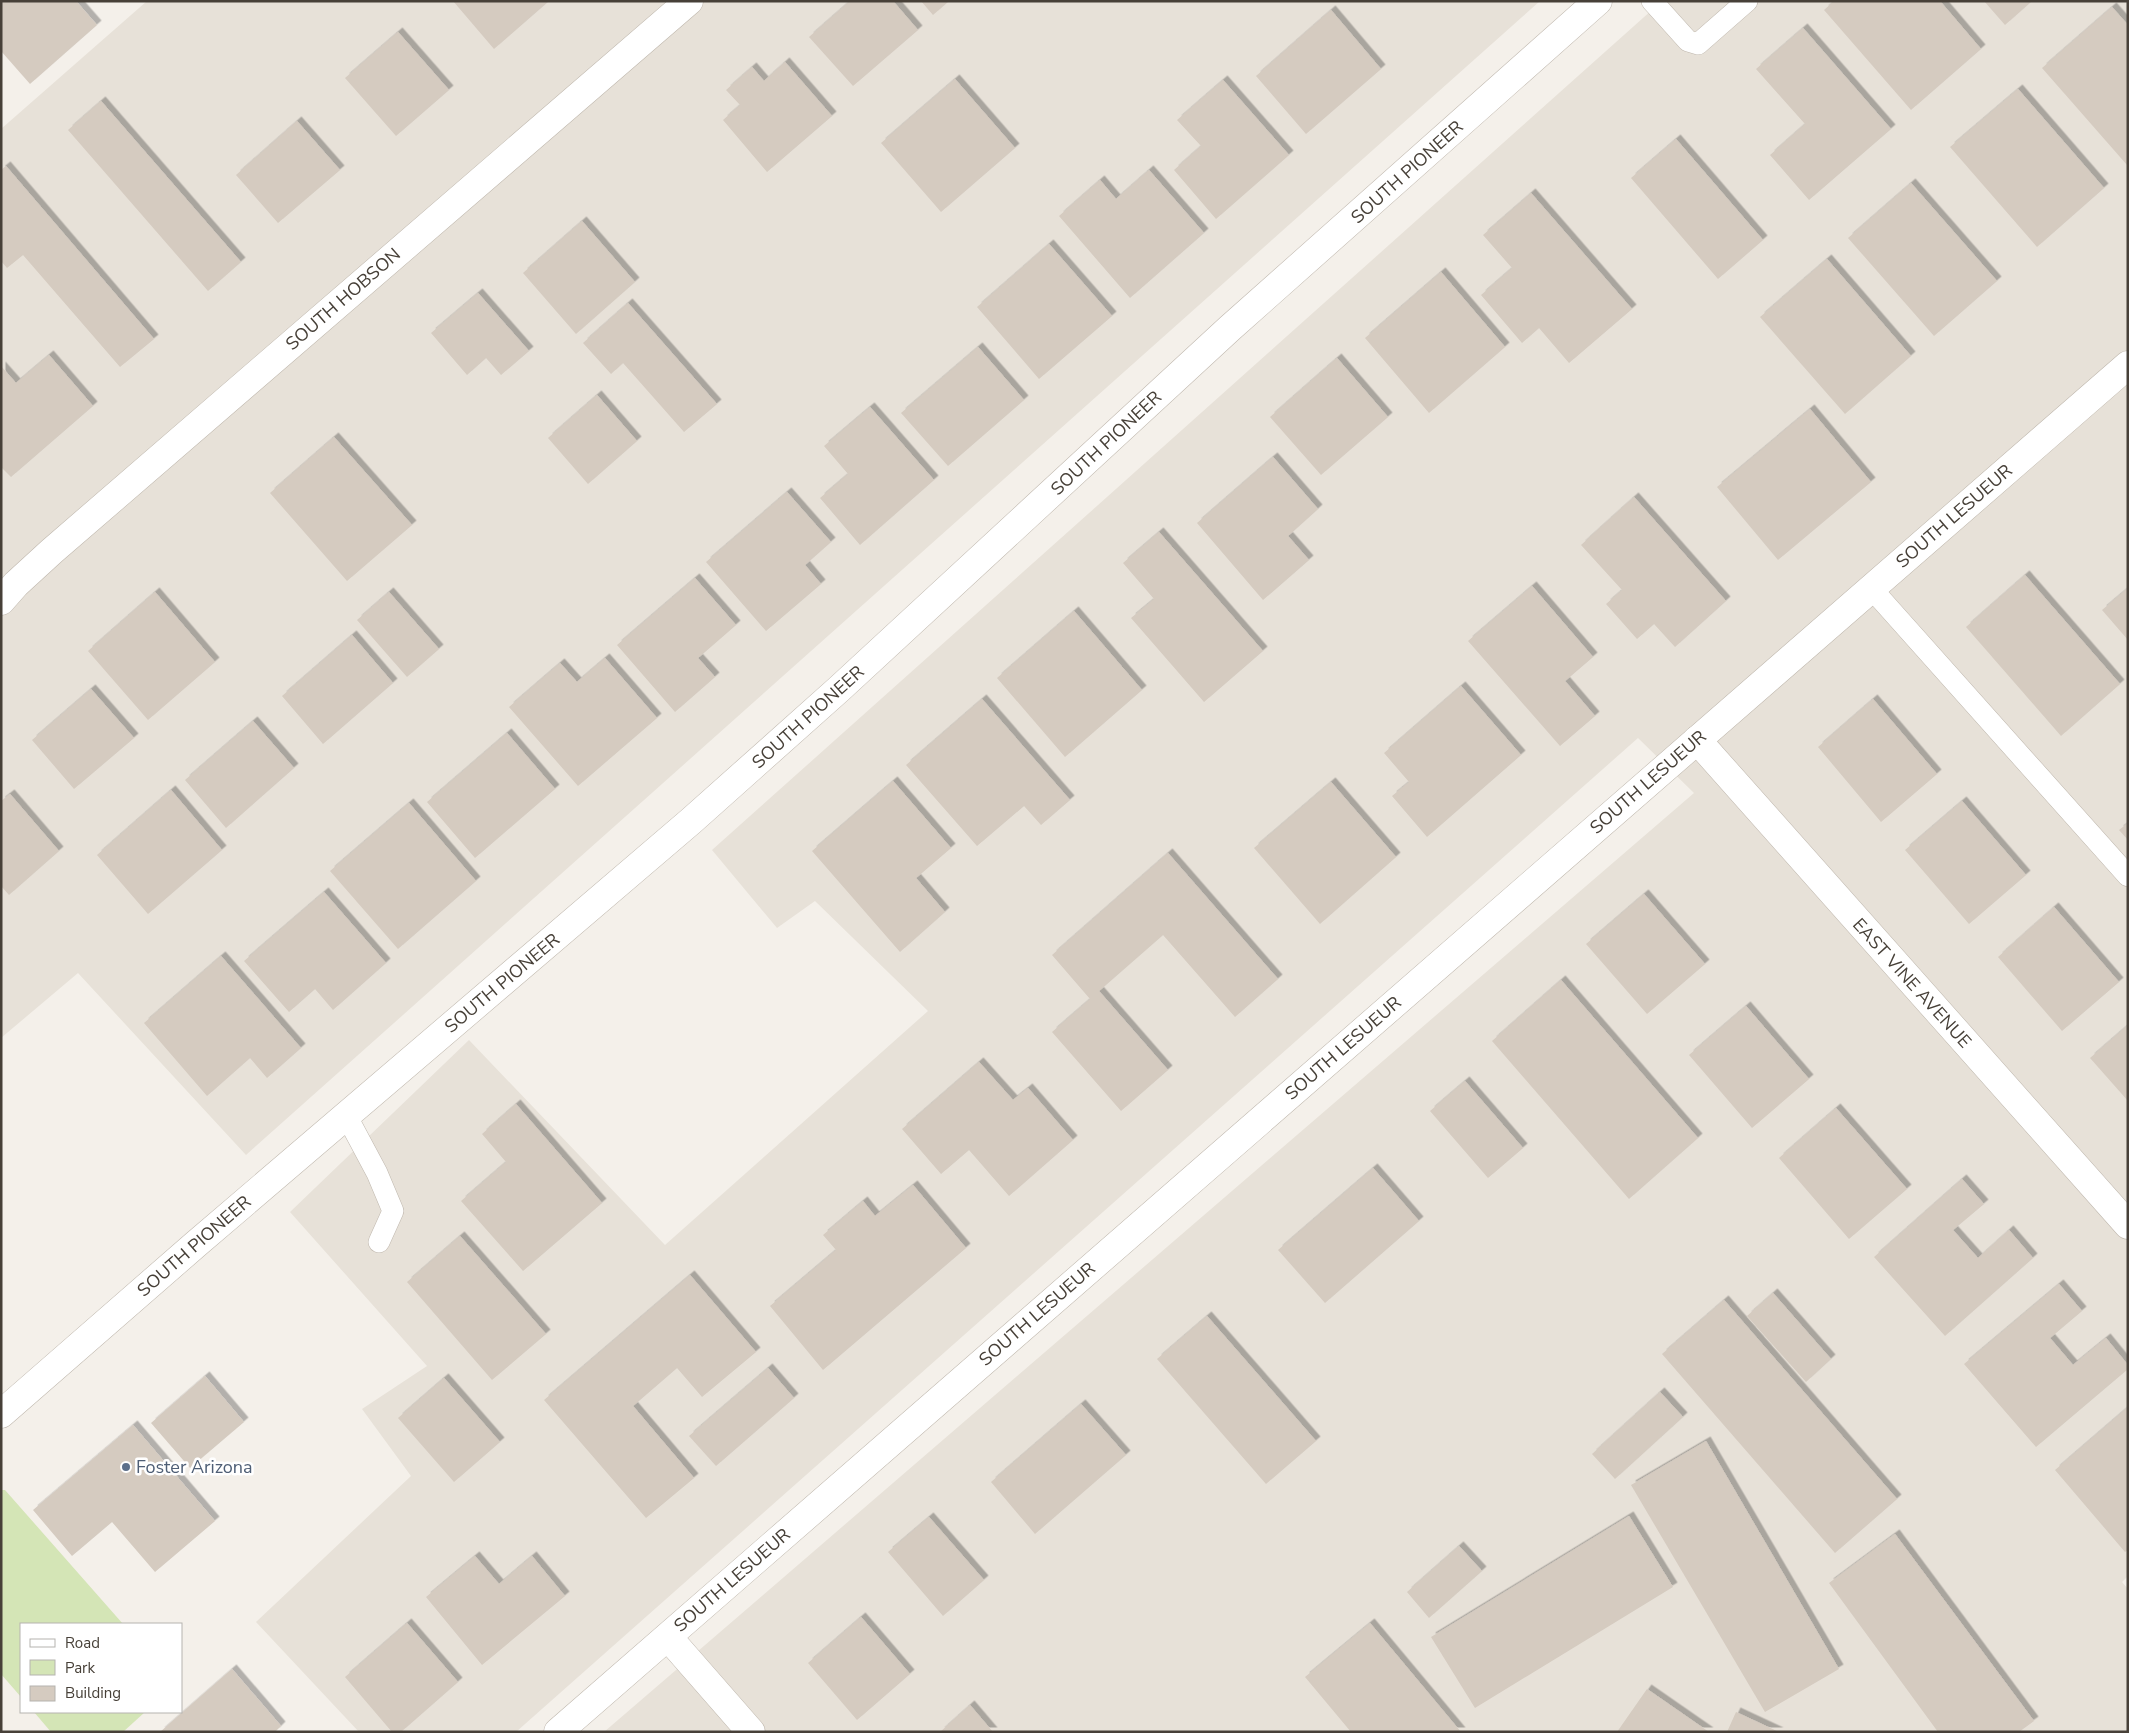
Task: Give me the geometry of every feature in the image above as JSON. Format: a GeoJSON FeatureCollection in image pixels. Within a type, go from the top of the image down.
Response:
{"type":"FeatureCollection","features":[{"type":"Feature","properties":{"kind":"street","name":"SOUTH HOBSON"},"geometry":{"type":"LineString","coordinates":[[1,601],[16,584],[66,538],[689,1]]}},
{"type":"Feature","properties":{"kind":"street","name":"SOUTH PIONEER"},"geometry":{"type":"LineString","coordinates":[[1,1414],[736,782],[1230,328],[1598,1]]}},
{"type":"Feature","properties":{"kind":"street","name":"SOUTH LESUEUR"},"geometry":{"type":"LineString","coordinates":[[558,1732],[2128,365]]}},
{"type":"Feature","properties":{"kind":"street","name":"EAST VINE AVENUE"},"geometry":{"type":"LineString","coordinates":[[1697,740],[2128,1226]]}},
{"type":"Feature","properties":{"kind":"street"},"geometry":{"type":"LineString","coordinates":[[668,1637],[751,1732]]}},
{"type":"Feature","properties":{"kind":"lane"},"geometry":{"type":"LineString","coordinates":[[1652,1],[1688,41],[1698,44],[1747,1]]}},
{"type":"Feature","properties":{"kind":"lane"},"geometry":{"type":"LineString","coordinates":[[1872,588],[2128,876]]}},
{"type":"Feature","properties":{"kind":"lane"},"geometry":{"type":"LineString","coordinates":[[346,1116],[377,1173],[393,1211],[379,1242]]}},
{"type":"Feature","properties":{"kind":"shaded area"},"geometry":{"type":"Polygon","coordinates":[[[147,1],[1540,1],[246,1155],[78,973],[1,1038],[1,129],[147,1]]]}},
{"type":"Feature","properties":{"kind":"shaded area"},"geometry":{"type":"Polygon","coordinates":[[[1662,1],[2128,1],[2128,1576],[2122,1582],[2128,1589],[2128,1732],[604,1732],[1694,793],[1638,738],[516,1732],[359,1732],[256,1622],[411,1476],[362,1409],[427,1366],[290,1212],[469,1040],[665,1245],[928,1011],[815,901],[777,928],[712,850],[1662,1]]]}},
{"type":"Feature","properties":{"kind":"green space"},"geometry":{"type":"Polygon","coordinates":[[[1,1490],[5,1490],[122,1623],[20,1623],[20,1696],[1,1674],[1,1490]]]}},
{"type":"Feature","properties":{"kind":"green space"},"geometry":{"type":"Polygon","coordinates":[[[35,1713],[144,1713],[123,1732],[51,1732],[35,1713]]]}},
{"type":"Feature","properties":{"kind":"building"},"geometry":{"type":"Polygon","coordinates":[[[1,1],[76,1],[97,25],[30,84],[1,51],[1,1]]]}},
{"type":"Feature","properties":{"kind":"building"},"geometry":{"type":"Polygon","coordinates":[[[453,1],[549,1],[494,49],[453,1]]]}},
{"type":"Feature","properties":{"kind":"building"},"geometry":{"type":"Polygon","coordinates":[[[850,1],[893,1],[918,30],[853,86],[809,37],[850,1]]]}},
{"type":"Feature","properties":{"kind":"building"},"geometry":{"type":"Polygon","coordinates":[[[921,1],[949,1],[933,15],[921,1]]]}},
{"type":"Feature","properties":{"kind":"building"},"geometry":{"type":"Polygon","coordinates":[[[1834,1],[1940,1],[1981,49],[1911,110],[1824,10],[1834,1]]]}},
{"type":"Feature","properties":{"kind":"building"},"geometry":{"type":"Polygon","coordinates":[[[1984,1],[2032,1],[2005,25],[1984,1]]]}},
{"type":"Feature","properties":{"kind":"building"},"geometry":{"type":"Polygon","coordinates":[[[2112,7],[2128,25],[2127,165],[2042,68],[2112,7]]]}},
{"type":"Feature","properties":{"kind":"building"},"geometry":{"type":"Polygon","coordinates":[[[1331,10],[1381,69],[1306,134],[1256,76],[1331,10]]]}},
{"type":"Feature","properties":{"kind":"building"},"geometry":{"type":"Polygon","coordinates":[[[1803,28],[1891,129],[1809,200],[1770,155],[1805,124],[1756,69],[1803,28]]]}},
{"type":"Feature","properties":{"kind":"building"},"geometry":{"type":"Polygon","coordinates":[[[398,32],[449,90],[396,136],[345,78],[398,32]]]}},
{"type":"Feature","properties":{"kind":"building"},"geometry":{"type":"Polygon","coordinates":[[[785,62],[832,116],[767,172],[723,120],[740,105],[726,90],[752,67],[764,81],[785,62]]]}},
{"type":"Feature","properties":{"kind":"building"},"geometry":{"type":"Polygon","coordinates":[[[955,79],[1015,148],[941,212],[881,143],[955,79]]]}},
{"type":"Feature","properties":{"kind":"building"},"geometry":{"type":"Polygon","coordinates":[[[1223,80],[1289,155],[1216,219],[1174,170],[1201,146],[1177,120],[1223,80]]]}},
{"type":"Feature","properties":{"kind":"building"},"geometry":{"type":"Polygon","coordinates":[[[2018,89],[2104,188],[2037,247],[1950,147],[2018,89]]]}},
{"type":"Feature","properties":{"kind":"building"},"geometry":{"type":"Polygon","coordinates":[[[101,101],[241,262],[208,291],[68,130],[101,101]]]}},
{"type":"Feature","properties":{"kind":"building"},"geometry":{"type":"Polygon","coordinates":[[[297,121],[340,170],[278,223],[236,175],[297,121]]]}},
{"type":"Feature","properties":{"kind":"building"},"geometry":{"type":"Polygon","coordinates":[[[1676,139],[1763,240],[1718,279],[1631,178],[1676,139]]]}},
{"type":"Feature","properties":{"kind":"building"},"geometry":{"type":"Polygon","coordinates":[[[6,166],[154,339],[120,367],[23,255],[7,268],[1,261],[1,170],[6,166]]]}},
{"type":"Feature","properties":{"kind":"building"},"geometry":{"type":"Polygon","coordinates":[[[1149,170],[1204,233],[1130,298],[1059,216],[1100,180],[1116,199],[1149,170]]]}},
{"type":"Feature","properties":{"kind":"building"},"geometry":{"type":"Polygon","coordinates":[[[1911,183],[1997,281],[1934,336],[1848,238],[1911,183]]]}},
{"type":"Feature","properties":{"kind":"building"},"geometry":{"type":"Polygon","coordinates":[[[1531,193],[1632,309],[1569,363],[1539,328],[1522,343],[1481,295],[1512,268],[1483,235],[1531,193]]]}},
{"type":"Feature","properties":{"kind":"building"},"geometry":{"type":"Polygon","coordinates":[[[582,221],[635,282],[576,334],[523,273],[582,221]]]}},
{"type":"Feature","properties":{"kind":"building"},"geometry":{"type":"Polygon","coordinates":[[[1049,244],[1112,316],[1039,379],[977,307],[1049,244]]]}},
{"type":"Feature","properties":{"kind":"building"},"geometry":{"type":"Polygon","coordinates":[[[1827,259],[1911,356],[1845,414],[1760,317],[1827,259]]]}},
{"type":"Feature","properties":{"kind":"building"},"geometry":{"type":"Polygon","coordinates":[[[1441,272],[1505,347],[1429,413],[1365,338],[1441,272]]]}},
{"type":"Feature","properties":{"kind":"building"},"geometry":{"type":"Polygon","coordinates":[[[478,293],[529,351],[501,375],[486,358],[467,375],[431,333],[478,293]]]}},
{"type":"Feature","properties":{"kind":"building"},"geometry":{"type":"Polygon","coordinates":[[[628,303],[717,404],[684,432],[623,363],[611,374],[583,343],[628,303]]]}},
{"type":"Feature","properties":{"kind":"building"},"geometry":{"type":"Polygon","coordinates":[[[978,347],[1024,400],[948,466],[901,413],[978,347]]]}},
{"type":"Feature","properties":{"kind":"building"},"geometry":{"type":"Polygon","coordinates":[[[49,355],[93,406],[11,477],[1,467],[1,366],[16,383],[49,355]]]}},
{"type":"Feature","properties":{"kind":"building"},"geometry":{"type":"Polygon","coordinates":[[[1337,358],[1388,417],[1321,475],[1270,417],[1337,358]]]}},
{"type":"Feature","properties":{"kind":"building"},"geometry":{"type":"Polygon","coordinates":[[[597,395],[637,441],[588,484],[548,438],[597,395]]]}},
{"type":"Feature","properties":{"kind":"building"},"geometry":{"type":"Polygon","coordinates":[[[870,407],[934,480],[860,545],[820,498],[848,474],[824,446],[870,407]]]}},
{"type":"Feature","properties":{"kind":"building"},"geometry":{"type":"Polygon","coordinates":[[[1810,409],[1871,482],[1778,560],[1717,487],[1810,409]]]}},
{"type":"Feature","properties":{"kind":"building"},"geometry":{"type":"Polygon","coordinates":[[[334,437],[412,525],[347,581],[270,493],[334,437]]]}},
{"type":"Feature","properties":{"kind":"building"},"geometry":{"type":"Polygon","coordinates":[[[1273,457],[1318,509],[1288,536],[1309,560],[1263,600],[1197,523],[1273,457]]]}},
{"type":"Feature","properties":{"kind":"building"},"geometry":{"type":"Polygon","coordinates":[[[787,492],[831,542],[805,565],[821,584],[766,631],[706,562],[787,492]]]}},
{"type":"Feature","properties":{"kind":"building"},"geometry":{"type":"Polygon","coordinates":[[[1634,497],[1726,601],[1675,647],[1654,624],[1637,639],[1606,604],[1622,590],[1581,545],[1634,497]]]}},
{"type":"Feature","properties":{"kind":"building"},"geometry":{"type":"Polygon","coordinates":[[[1159,532],[1263,651],[1204,702],[1131,618],[1154,599],[1123,563],[1159,532]]]}},
{"type":"Feature","properties":{"kind":"building"},"geometry":{"type":"Polygon","coordinates":[[[2025,575],[2120,684],[2061,736],[1966,627],[2025,575]]]}},
{"type":"Feature","properties":{"kind":"building"},"geometry":{"type":"Polygon","coordinates":[[[695,578],[736,625],[698,658],[715,677],[675,712],[617,645],[695,578]]]}},
{"type":"Feature","properties":{"kind":"building"},"geometry":{"type":"Polygon","coordinates":[[[1532,586],[1593,657],[1565,681],[1595,716],[1560,746],[1468,641],[1532,586]]]}},
{"type":"Feature","properties":{"kind":"building"},"geometry":{"type":"Polygon","coordinates":[[[2128,588],[2128,640],[2102,610],[2128,588]]]}},
{"type":"Feature","properties":{"kind":"building"},"geometry":{"type":"Polygon","coordinates":[[[155,592],[215,662],[148,720],[88,651],[155,592]]]}},
{"type":"Feature","properties":{"kind":"building"},"geometry":{"type":"Polygon","coordinates":[[[389,592],[439,649],[407,677],[357,620],[389,592]]]}},
{"type":"Feature","properties":{"kind":"building"},"geometry":{"type":"Polygon","coordinates":[[[1074,611],[1142,690],[1065,757],[997,678],[1074,611]]]}},
{"type":"Feature","properties":{"kind":"building"},"geometry":{"type":"Polygon","coordinates":[[[352,635],[393,683],[323,744],[282,696],[352,635]]]}},
{"type":"Feature","properties":{"kind":"building"},"geometry":{"type":"Polygon","coordinates":[[[605,658],[657,718],[578,786],[509,707],[560,663],[577,682],[605,658]]]}},
{"type":"Feature","properties":{"kind":"building"},"geometry":{"type":"Polygon","coordinates":[[[1461,686],[1521,755],[1427,837],[1392,796],[1409,782],[1384,753],[1461,686]]]}},
{"type":"Feature","properties":{"kind":"building"},"geometry":{"type":"Polygon","coordinates":[[[91,689],[134,738],[74,789],[32,740],[91,689]]]}},
{"type":"Feature","properties":{"kind":"building"},"geometry":{"type":"Polygon","coordinates":[[[982,699],[1070,800],[1041,825],[1024,806],[977,846],[906,765],[982,699]]]}},
{"type":"Feature","properties":{"kind":"building"},"geometry":{"type":"Polygon","coordinates":[[[1873,699],[1937,774],[1881,822],[1818,747],[1873,699]]]}},
{"type":"Feature","properties":{"kind":"building"},"geometry":{"type":"Polygon","coordinates":[[[253,721],[294,768],[226,828],[185,780],[253,721]]]}},
{"type":"Feature","properties":{"kind":"building"},"geometry":{"type":"Polygon","coordinates":[[[507,733],[555,789],[475,858],[427,802],[507,733]]]}},
{"type":"Feature","properties":{"kind":"building"},"geometry":{"type":"Polygon","coordinates":[[[893,781],[951,848],[916,878],[945,912],[900,952],[812,851],[893,781]]]}},
{"type":"Feature","properties":{"kind":"building"},"geometry":{"type":"Polygon","coordinates":[[[1331,782],[1396,857],[1320,924],[1254,848],[1331,782]]]}},
{"type":"Feature","properties":{"kind":"building"},"geometry":{"type":"Polygon","coordinates":[[[171,790],[222,850],[148,914],[97,855],[171,790]]]}},
{"type":"Feature","properties":{"kind":"building"},"geometry":{"type":"Polygon","coordinates":[[[10,794],[59,851],[9,895],[1,886],[1,801],[10,794]]]}},
{"type":"Feature","properties":{"kind":"building"},"geometry":{"type":"Polygon","coordinates":[[[1962,801],[2026,875],[1969,924],[1905,850],[1962,801]]]}},
{"type":"Feature","properties":{"kind":"building"},"geometry":{"type":"Polygon","coordinates":[[[409,803],[476,881],[398,949],[330,871],[409,803]]]}},
{"type":"Feature","properties":{"kind":"building"},"geometry":{"type":"Polygon","coordinates":[[[2128,823],[2128,840],[2119,830],[2128,823]]]}},
{"type":"Feature","properties":{"kind":"building"},"geometry":{"type":"Polygon","coordinates":[[[1168,853],[1278,979],[1235,1017],[1163,935],[1099,991],[1168,1070],[1121,1111],[1052,1032],[1090,999],[1052,955],[1168,853]]]}},
{"type":"Feature","properties":{"kind":"building"},"geometry":{"type":"Polygon","coordinates":[[[324,892],[386,963],[333,1010],[315,989],[289,1012],[244,961],[324,892]]]}},
{"type":"Feature","properties":{"kind":"building"},"geometry":{"type":"Polygon","coordinates":[[[1644,894],[1705,964],[1647,1014],[1586,944],[1644,894]]]}},
{"type":"Feature","properties":{"kind":"building"},"geometry":{"type":"Polygon","coordinates":[[[2054,907],[2119,982],[2062,1031],[1998,957],[2054,907]]]}},
{"type":"Feature","properties":{"kind":"building"},"geometry":{"type":"Polygon","coordinates":[[[221,956],[301,1048],[267,1078],[250,1058],[207,1096],[144,1023],[221,956]]]}},
{"type":"Feature","properties":{"kind":"building"},"geometry":{"type":"Polygon","coordinates":[[[1561,980],[1698,1138],[1629,1199],[1492,1041],[1561,980]]]}},
{"type":"Feature","properties":{"kind":"building"},"geometry":{"type":"Polygon","coordinates":[[[1746,1006],[1809,1079],[1752,1128],[1689,1055],[1746,1006]]]}},
{"type":"Feature","properties":{"kind":"building"},"geometry":{"type":"Polygon","coordinates":[[[2128,1025],[2128,1101],[2090,1058],[2128,1025]]]}},
{"type":"Feature","properties":{"kind":"building"},"geometry":{"type":"Polygon","coordinates":[[[979,1062],[1013,1100],[1028,1088],[1073,1140],[1009,1196],[969,1150],[941,1174],[902,1129],[979,1062]]]}},
{"type":"Feature","properties":{"kind":"building"},"geometry":{"type":"Polygon","coordinates":[[[1465,1081],[1523,1148],[1488,1178],[1430,1111],[1465,1081]]]}},
{"type":"Feature","properties":{"kind":"building"},"geometry":{"type":"Polygon","coordinates":[[[516,1104],[602,1203],[523,1271],[461,1201],[506,1162],[482,1134],[516,1104]]]}},
{"type":"Feature","properties":{"kind":"building"},"geometry":{"type":"Polygon","coordinates":[[[1836,1108],[1907,1189],[1849,1239],[1779,1158],[1836,1108]]]}},
{"type":"Feature","properties":{"kind":"building"},"geometry":{"type":"Polygon","coordinates":[[[1373,1168],[1419,1221],[1325,1303],[1278,1250],[1373,1168]]]}},
{"type":"Feature","properties":{"kind":"building"},"geometry":{"type":"Polygon","coordinates":[[[1962,1179],[1984,1204],[1953,1230],[1978,1258],[2009,1230],[2033,1258],[1945,1336],[1874,1257],[1962,1179]]]}},
{"type":"Feature","properties":{"kind":"building"},"geometry":{"type":"Polygon","coordinates":[[[913,1185],[966,1248],[823,1370],[770,1306],[836,1250],[823,1235],[863,1201],[875,1216],[913,1185]]]}},
{"type":"Feature","properties":{"kind":"building"},"geometry":{"type":"Polygon","coordinates":[[[460,1236],[546,1334],[492,1380],[407,1282],[460,1236]]]}},
{"type":"Feature","properties":{"kind":"building"},"geometry":{"type":"Polygon","coordinates":[[[690,1275],[756,1352],[702,1397],[677,1368],[633,1406],[694,1478],[646,1518],[544,1400],[690,1275]]]}},
{"type":"Feature","properties":{"kind":"building"},"geometry":{"type":"Polygon","coordinates":[[[2059,1284],[2082,1311],[2050,1338],[2073,1365],[2106,1338],[2128,1365],[2128,1369],[2036,1447],[1964,1364],[2059,1284]]]}},
{"type":"Feature","properties":{"kind":"building"},"geometry":{"type":"Polygon","coordinates":[[[1773,1293],[1831,1359],[1806,1382],[1747,1316],[1773,1293]]]}},
{"type":"Feature","properties":{"kind":"building"},"geometry":{"type":"Polygon","coordinates":[[[1724,1300],[1897,1499],[1835,1553],[1662,1354],[1724,1300]]]}},
{"type":"Feature","properties":{"kind":"building"},"geometry":{"type":"Polygon","coordinates":[[[1207,1316],[1316,1441],[1266,1484],[1157,1359],[1207,1316]]]}},
{"type":"Feature","properties":{"kind":"building"},"geometry":{"type":"Polygon","coordinates":[[[768,1368],[794,1398],[716,1466],[689,1436],[768,1368]]]}},
{"type":"Feature","properties":{"kind":"building"},"geometry":{"type":"Polygon","coordinates":[[[205,1376],[244,1422],[190,1468],[151,1423],[205,1376]]]}},
{"type":"Feature","properties":{"kind":"building"},"geometry":{"type":"Polygon","coordinates":[[[444,1378],[500,1442],[454,1482],[398,1418],[444,1378]]]}},
{"type":"Feature","properties":{"kind":"building"},"geometry":{"type":"Polygon","coordinates":[[[1660,1392],[1683,1417],[1615,1479],[1592,1454],[1660,1392]]]}},
{"type":"Feature","properties":{"kind":"building"},"geometry":{"type":"Polygon","coordinates":[[[1081,1404],[1126,1455],[1035,1534],[991,1482],[1081,1404]]]}},
{"type":"Feature","properties":{"kind":"building"},"geometry":{"type":"Polygon","coordinates":[[[2128,1407],[2128,1550],[2125,1552],[2055,1470],[2128,1407]]]}},
{"type":"Feature","properties":{"kind":"building","name":"Foster Arizona"},"geometry":{"type":"Polygon","coordinates":[[[133,1425],[215,1521],[155,1572],[112,1522],[72,1556],[33,1510],[133,1425]]]}},
{"type":"Feature","properties":{"kind":"building"},"geometry":{"type":"Polygon","coordinates":[[[1706,1441],[1839,1669],[1765,1712],[1631,1485],[1706,1441]]]}},
{"type":"Feature","properties":{"kind":"building"},"geometry":{"type":"Polygon","coordinates":[[[1629,1516],[1673,1587],[1475,1708],[1431,1637],[1629,1516]]]}},
{"type":"Feature","properties":{"kind":"building"},"geometry":{"type":"Polygon","coordinates":[[[929,1517],[984,1580],[943,1616],[888,1552],[929,1517]]]}},
{"type":"Feature","properties":{"kind":"building"},"geometry":{"type":"Polygon","coordinates":[[[1895,1534],[2034,1721],[2019,1732],[1938,1732],[1829,1583],[1895,1534]]]}},
{"type":"Feature","properties":{"kind":"building"},"geometry":{"type":"Polygon","coordinates":[[[1459,1546],[1482,1571],[1429,1618],[1407,1592],[1459,1546]]]}},
{"type":"Feature","properties":{"kind":"building"},"geometry":{"type":"Polygon","coordinates":[[[475,1556],[499,1584],[532,1556],[565,1596],[482,1665],[426,1597],[475,1556]]]}},
{"type":"Feature","properties":{"kind":"building"},"geometry":{"type":"Polygon","coordinates":[[[861,1617],[910,1674],[857,1720],[808,1663],[861,1617]]]}},
{"type":"Feature","properties":{"kind":"building"},"geometry":{"type":"Polygon","coordinates":[[[407,1623],[458,1682],[401,1732],[392,1732],[345,1677],[407,1623]]]}},
{"type":"Feature","properties":{"kind":"building"},"geometry":{"type":"Polygon","coordinates":[[[1370,1623],[1461,1732],[1351,1732],[1305,1677],[1370,1623]]]}},
{"type":"Feature","properties":{"kind":"building"},"geometry":{"type":"Polygon","coordinates":[[[232,1669],[281,1726],[275,1732],[160,1732],[232,1669]]]}},
{"type":"Feature","properties":{"kind":"building"},"geometry":{"type":"Polygon","coordinates":[[[1647,1689],[1709,1732],[1617,1732],[1647,1689]]]}},
{"type":"Feature","properties":{"kind":"building"},"geometry":{"type":"Polygon","coordinates":[[[970,1705],[993,1732],[940,1732],[970,1705]]]}},
{"type":"Feature","properties":{"kind":"building"},"geometry":{"type":"Polygon","coordinates":[[[1736,1712],[1779,1732],[1727,1732],[1736,1712]]]}},
{"type":"Feature","properties":{"kind":"place","name":"Foster Arizona"},"geometry":{"type":"Point","coordinates":[126,1467]}}]}
